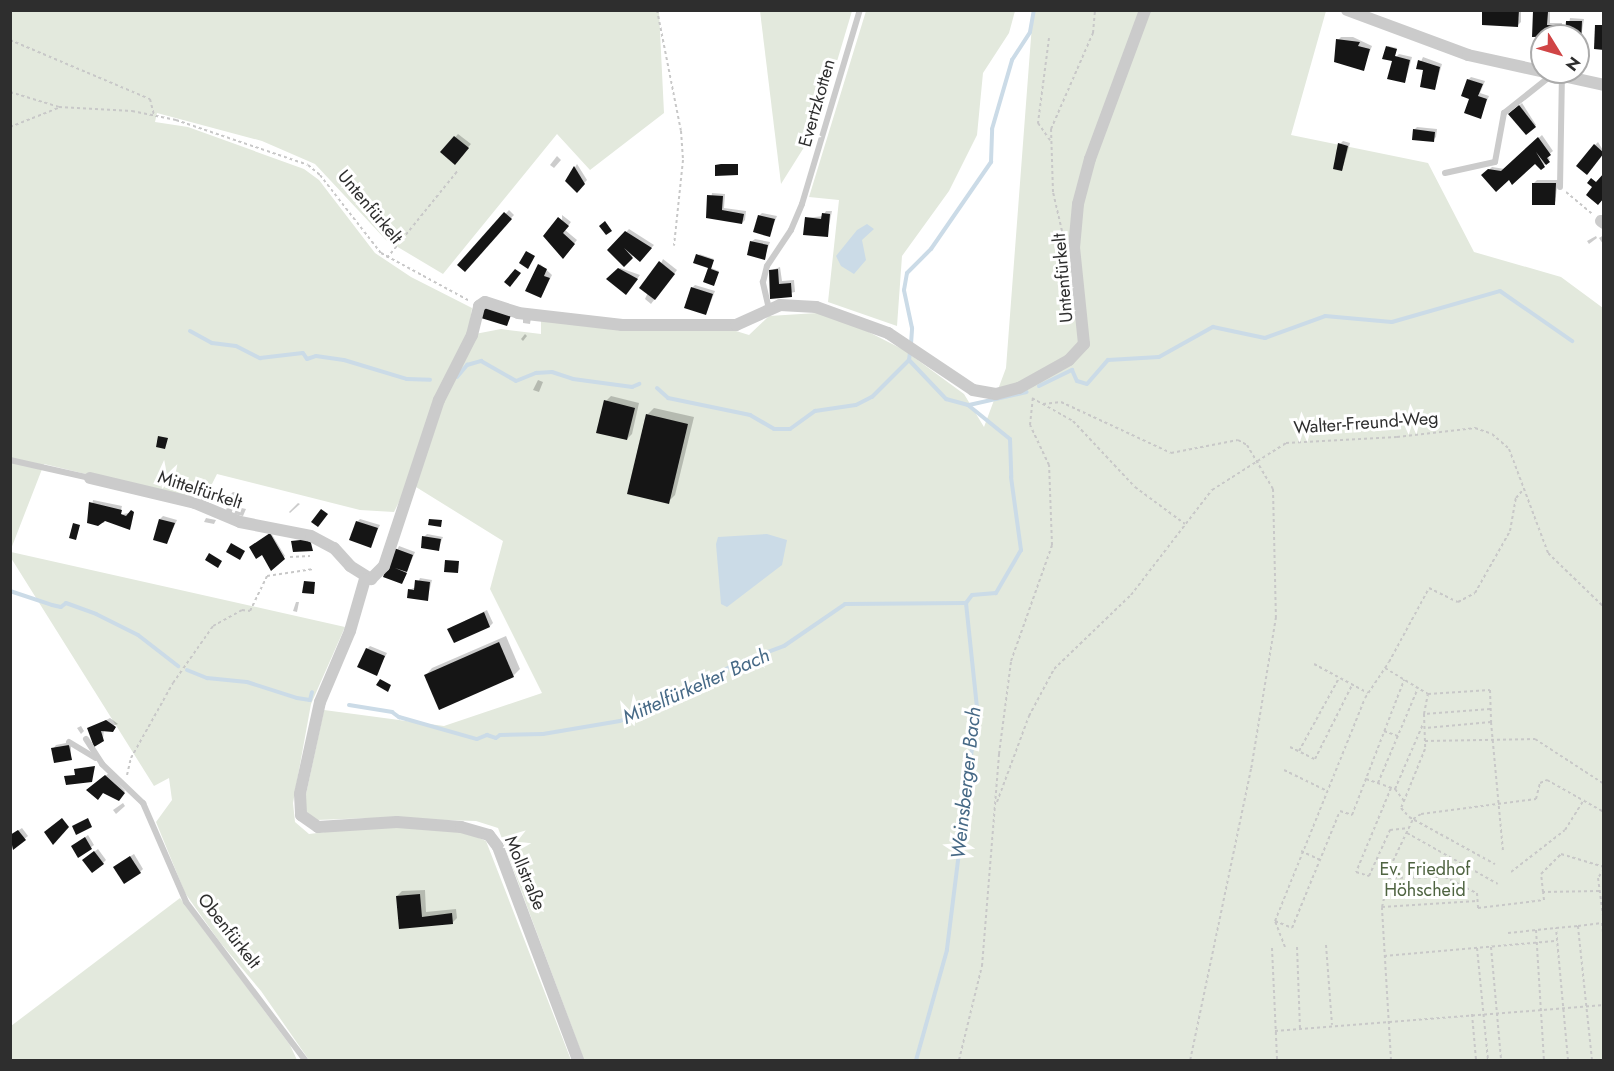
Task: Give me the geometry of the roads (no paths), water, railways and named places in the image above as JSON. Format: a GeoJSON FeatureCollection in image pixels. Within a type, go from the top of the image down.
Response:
{"type":"FeatureCollection","features":[{"type":"Feature","properties":{"kind":"street","name":"Untenfürkelt"},"geometry":{"type":"LineString","coordinates":[[365,579],[376,577],[384,566],[439,400],[472,335],[479,306],[490,303],[532,315],[666,326],[736,325],[780,306],[816,307],[858,319],[899,339],[982,393],[1007,392],[1037,379],[1075,356],[1085,340],[1074,248],[1078,204],[1090,159],[1145,10]]}},
{"type":"Feature","properties":{"kind":"street"},"geometry":{"type":"LineString","coordinates":[[1347,10],[1468,55],[1530,69]]}},
{"type":"Feature","properties":{"kind":"street","name":"Mittelfürkelt"},"geometry":{"type":"LineString","coordinates":[[90,478],[195,503],[227,517],[322,541],[365,579]]}},
{"type":"Feature","properties":{"kind":"street","name":"Mollstraße"},"geometry":{"type":"LineString","coordinates":[[365,579],[350,631],[320,702],[300,794],[301,815],[312,825],[389,822],[461,827],[489,835],[498,847],[578,1060]]}},
{"type":"Feature","properties":{"kind":"lane","name":"Evertzkotten"},"geometry":{"type":"LineString","coordinates":[[770,309],[763,282],[767,266],[791,230],[802,204],[860,10]]}},
{"type":"Feature","properties":{"kind":"lane"},"geometry":{"type":"LineString","coordinates":[[1445,173],[1495,162],[1504,112],[1545,84]]}},
{"type":"Feature","properties":{"kind":"lane"},"geometry":{"type":"LineString","coordinates":[[1558,84],[1560,188]]}},
{"type":"Feature","properties":{"kind":"lane","name":"Mittelfürkelt"},"geometry":{"type":"LineString","coordinates":[[10,460],[90,478]]}},
{"type":"Feature","properties":{"kind":"lane"},"geometry":{"type":"LineString","coordinates":[[227,517],[234,495]]}},
{"type":"Feature","properties":{"kind":"lane"},"geometry":{"type":"LineString","coordinates":[[86,739],[97,758]]}},
{"type":"Feature","properties":{"kind":"lane"},"geometry":{"type":"LineString","coordinates":[[69,742],[97,758]]}},
{"type":"Feature","properties":{"kind":"lane","name":"Obenfürkelt"},"geometry":{"type":"LineString","coordinates":[[97,758],[143,803],[186,902],[305,1060]]}},
{"type":"Feature","properties":{"kind":"water"},"geometry":{"type":"Polygon","coordinates":[[[867,224],[874,229],[862,240],[866,260],[854,274],[841,266],[836,256],[857,230],[867,224]]]}},
{"type":"Feature","properties":{"kind":"water"},"geometry":{"type":"Polygon","coordinates":[[[767,534],[787,540],[782,565],[727,607],[721,604],[716,544],[718,537],[767,534]]]}},
{"type":"Feature","properties":{"kind":"waterway","name":"Weinsberger Bach"},"geometry":{"type":"LineString","coordinates":[[911,344],[912,328],[904,290],[907,273],[931,249],[991,162],[992,129],[1012,60],[1030,32],[1034,10]]}},
{"type":"Feature","properties":{"kind":"waterway"},"geometry":{"type":"LineString","coordinates":[[1039,386],[1072,370],[1077,381],[1087,384],[1108,360],[1159,357],[1213,327],[1265,338],[1325,316],[1392,322],[1500,291],[1572,341]]}},
{"type":"Feature","properties":{"kind":"waterway"},"geometry":{"type":"LineString","coordinates":[[190,331],[212,343],[236,346],[260,358],[303,353],[307,359],[316,356],[344,360],[407,379],[430,380]]}},
{"type":"Feature","properties":{"kind":"waterway","name":"Weinsberger Bach"},"geometry":{"type":"LineString","coordinates":[[910,352],[909,360],[946,399],[968,405],[1010,439],[1011,477],[1021,550],[996,593],[972,595],[966,603],[977,708],[947,950],[916,1060]]}},
{"type":"Feature","properties":{"kind":"waterway"},"geometry":{"type":"LineString","coordinates":[[657,388],[668,398],[750,415],[774,429],[790,429],[815,411],[856,405],[872,397],[909,360]]}},
{"type":"Feature","properties":{"kind":"waterway"},"geometry":{"type":"LineString","coordinates":[[457,377],[467,365],[481,361],[516,381],[536,373],[552,372],[573,379],[632,387],[639,384]]}},
{"type":"Feature","properties":{"kind":"waterway"},"geometry":{"type":"LineString","coordinates":[[969,405],[1027,392]]}},
{"type":"Feature","properties":{"kind":"waterway","name":"Mittelfürkelter Bach"},"geometry":{"type":"LineString","coordinates":[[10,591],[61,607],[66,603],[96,614],[138,635],[178,666]]}},
{"type":"Feature","properties":{"kind":"waterway","name":"Mittelfürkelter Bach"},"geometry":{"type":"LineString","coordinates":[[349,705],[392,712],[399,717],[477,739],[487,735],[496,738],[500,735],[543,734],[620,721],[668,702],[733,665],[784,646],[845,604],[966,603]]}},
{"type":"Feature","properties":{"kind":"waterway","name":"Mittelfürkelter Bach"},"geometry":{"type":"LineString","coordinates":[[187,670],[207,678],[247,682],[297,698],[310,700],[312,692]]}},
{"type":"Feature","properties":{"kind":"park label","name":"Ev. Friedhof Höhscheid"},"geometry":{"type":"Point","coordinates":[1425,880]}}]}
